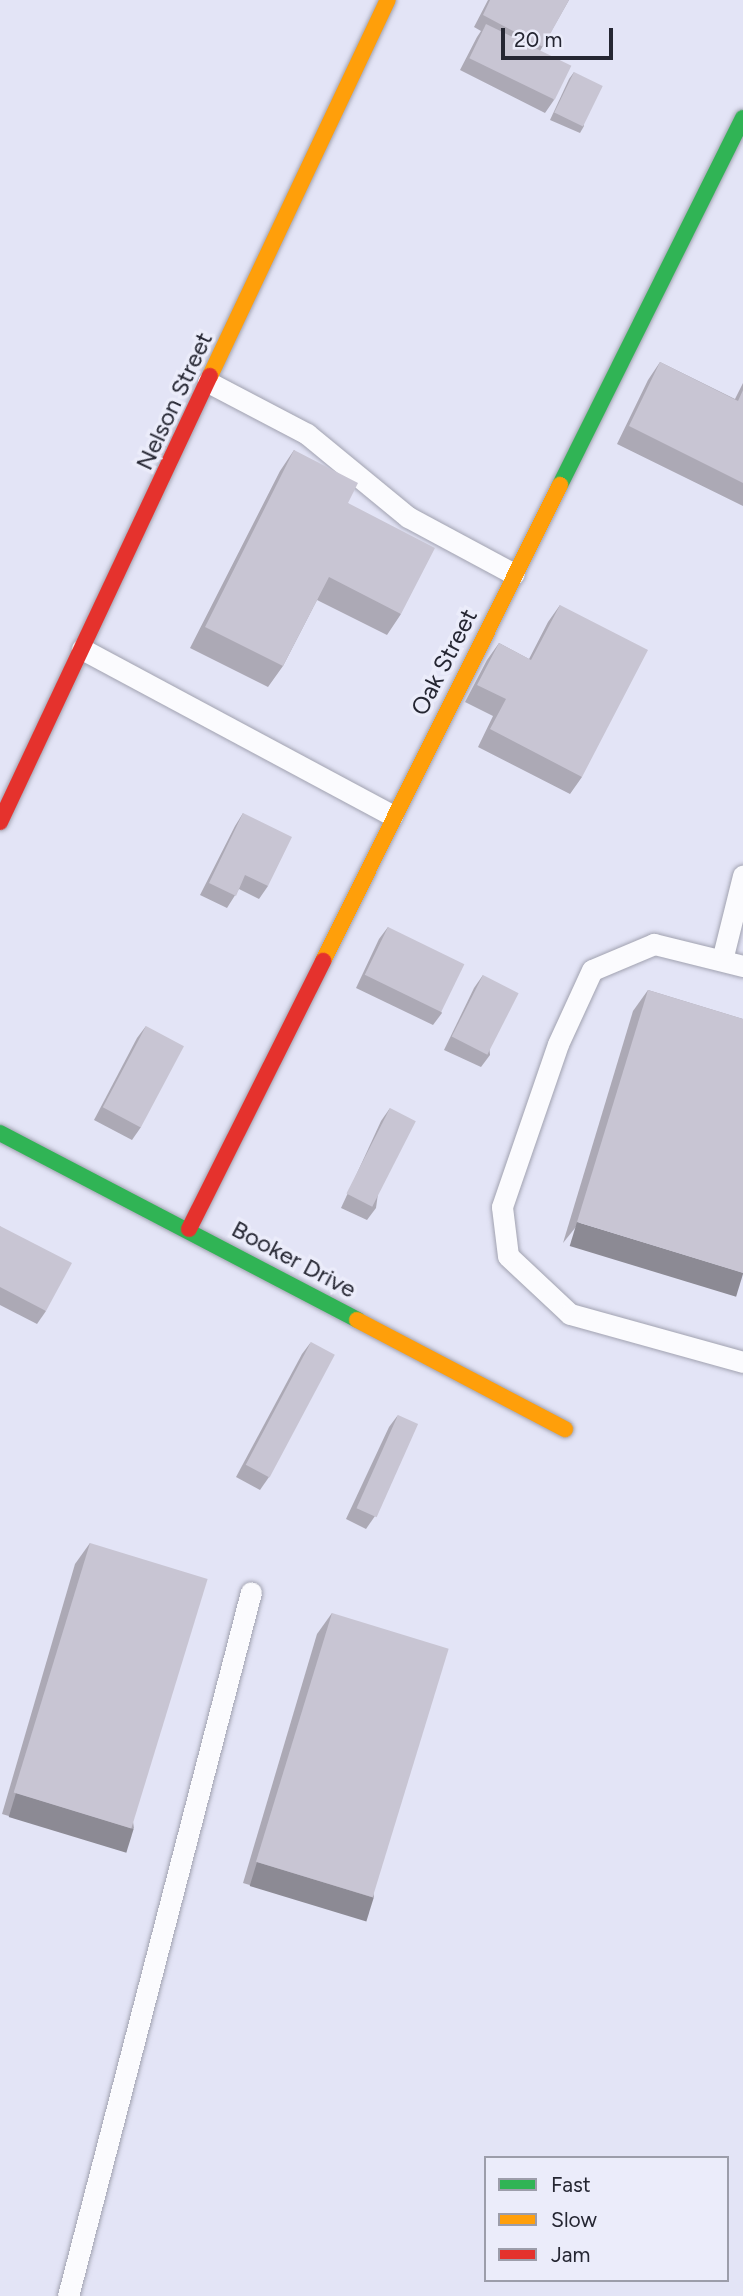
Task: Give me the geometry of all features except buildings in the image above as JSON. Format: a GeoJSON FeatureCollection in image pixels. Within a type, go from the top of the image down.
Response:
{"type":"FeatureCollection","features":[{"type":"Feature","properties":{"kind":"street","name":"Nelson Street"},"geometry":{"type":"LineString","coordinates":[[0,822],[388,0]]}},
{"type":"Feature","properties":{"kind":"street","name":"Oak Street"},"geometry":{"type":"LineString","coordinates":[[189,1229],[392,815],[743,118]]}},
{"type":"Feature","properties":{"kind":"street","name":"Booker Drive"},"geometry":{"type":"LineString","coordinates":[[0,1133],[189,1229],[565,1429]]}},
{"type":"Feature","properties":{"kind":"lane"},"geometry":{"type":"LineString","coordinates":[[208,382],[307,434],[408,517],[514,574]]}},
{"type":"Feature","properties":{"kind":"lane"},"geometry":{"type":"LineString","coordinates":[[82,649],[392,815]]}},
{"type":"Feature","properties":{"kind":"lane"},"geometry":{"type":"LineString","coordinates":[[722,960],[743,876]]}},
{"type":"Feature","properties":{"kind":"lane"},"geometry":{"type":"LineString","coordinates":[[743,966],[654,944],[592,970],[558,1044],[502,1207],[508,1256],[570,1314],[743,1362]]}},
{"type":"Feature","properties":{"kind":"lane"},"geometry":{"type":"LineString","coordinates":[[68,2296],[251,1592]]}},
{"type":"Feature","properties":{"kind":"traffic: fast"},"geometry":{"type":"LineString","coordinates":[[560,485],[743,118]]}},
{"type":"Feature","properties":{"kind":"traffic: fast"},"geometry":{"type":"LineString","coordinates":[[0,1133],[357,1320]]}},
{"type":"Feature","properties":{"kind":"traffic: slow"},"geometry":{"type":"LineString","coordinates":[[210,376],[388,0]]}},
{"type":"Feature","properties":{"kind":"traffic: slow"},"geometry":{"type":"LineString","coordinates":[[323,961],[560,485]]}},
{"type":"Feature","properties":{"kind":"traffic: slow"},"geometry":{"type":"LineString","coordinates":[[357,1320],[565,1429]]}},
{"type":"Feature","properties":{"kind":"traffic: jam"},"geometry":{"type":"LineString","coordinates":[[0,822],[210,376]]}},
{"type":"Feature","properties":{"kind":"traffic: jam"},"geometry":{"type":"LineString","coordinates":[[189,1229],[323,961]]}}]}
